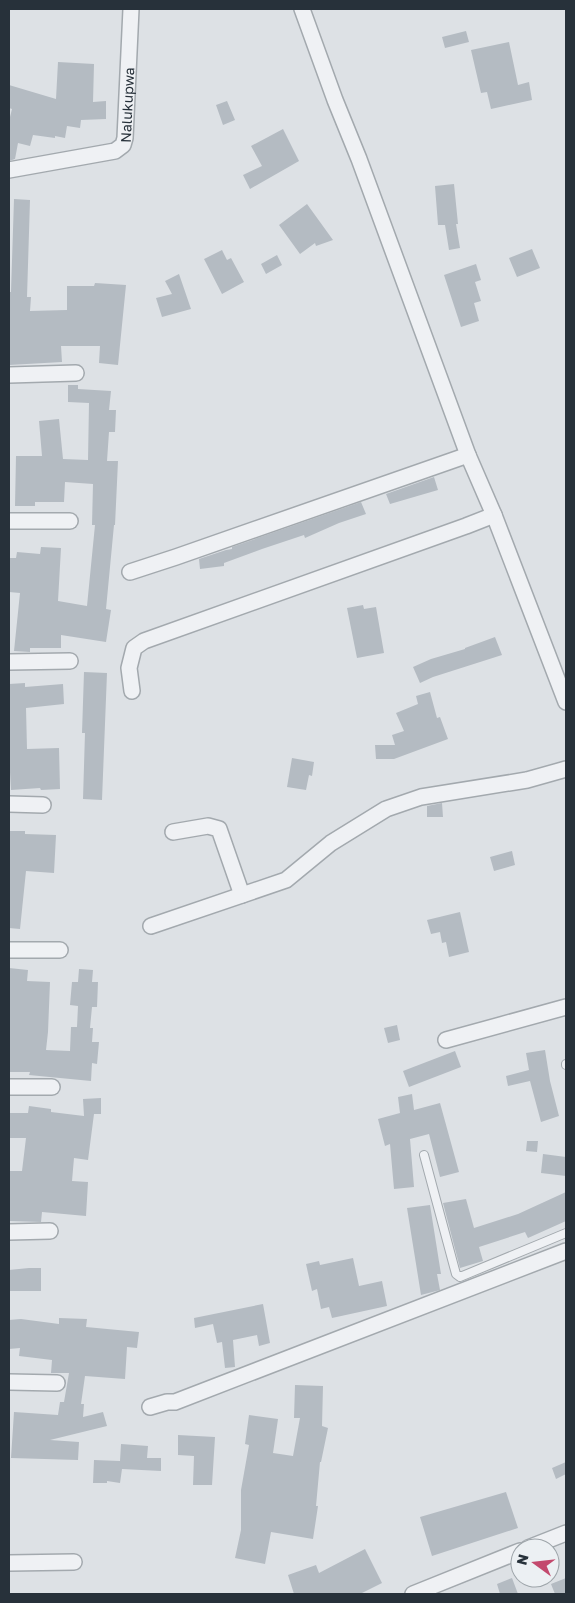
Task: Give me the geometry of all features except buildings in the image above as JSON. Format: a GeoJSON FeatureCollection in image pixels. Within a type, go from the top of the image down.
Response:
{"type":"FeatureCollection","features":[{"type":"Feature","properties":{"kind":"street","name":"Nalukupwa"},"geometry":{"type":"LineString","coordinates":[[9,170],[115,151],[123,146],[125,138],[131,9]]}},
{"type":"Feature","properties":{"kind":"street"},"geometry":{"type":"LineString","coordinates":[[302,9],[335,100],[360,159],[468,455],[494,515],[566,702]]}},
{"type":"Feature","properties":{"kind":"street"},"geometry":{"type":"LineString","coordinates":[[9,375],[76,372]]}},
{"type":"Feature","properties":{"kind":"street"},"geometry":{"type":"LineString","coordinates":[[130,572],[468,455]]}},
{"type":"Feature","properties":{"kind":"street"},"geometry":{"type":"LineString","coordinates":[[132,691],[129,668],[134,648],[144,641],[494,515]]}},
{"type":"Feature","properties":{"kind":"street"},"geometry":{"type":"LineString","coordinates":[[9,521],[70,521]]}},
{"type":"Feature","properties":{"kind":"street"},"geometry":{"type":"LineString","coordinates":[[9,662],[70,661]]}},
{"type":"Feature","properties":{"kind":"street"},"geometry":{"type":"LineString","coordinates":[[151,926],[286,880],[331,843],[386,809],[421,797],[527,780],[566,769]]}},
{"type":"Feature","properties":{"kind":"street"},"geometry":{"type":"LineString","coordinates":[[9,804],[43,804]]}},
{"type":"Feature","properties":{"kind":"street"},"geometry":{"type":"LineString","coordinates":[[173,832],[208,826],[219,829],[242,895]]}},
{"type":"Feature","properties":{"kind":"street"},"geometry":{"type":"LineString","coordinates":[[9,950],[60,950]]}},
{"type":"Feature","properties":{"kind":"street"},"geometry":{"type":"LineString","coordinates":[[446,1040],[566,1007]]}},
{"type":"Feature","properties":{"kind":"street"},"geometry":{"type":"LineString","coordinates":[[9,1087],[52,1087]]}},
{"type":"Feature","properties":{"kind":"street"},"geometry":{"type":"LineString","coordinates":[[9,1232],[50,1232]]}},
{"type":"Feature","properties":{"kind":"street"},"geometry":{"type":"LineString","coordinates":[[150,1407],[167,1402],[175,1402],[566,1251]]}},
{"type":"Feature","properties":{"kind":"street"},"geometry":{"type":"LineString","coordinates":[[9,1382],[57,1383]]}},
{"type":"Feature","properties":{"kind":"street"},"geometry":{"type":"LineString","coordinates":[[553,1538],[566,1533]]}},
{"type":"Feature","properties":{"kind":"street"},"geometry":{"type":"LineString","coordinates":[[413,1594],[510,1555]]}},
{"type":"Feature","properties":{"kind":"street"},"geometry":{"type":"LineString","coordinates":[[9,1563],[74,1562]]}},
{"type":"Feature","properties":{"kind":"lane"},"geometry":{"type":"LineString","coordinates":[[424,1155],[456,1274],[460,1277],[566,1233]]}}]}
